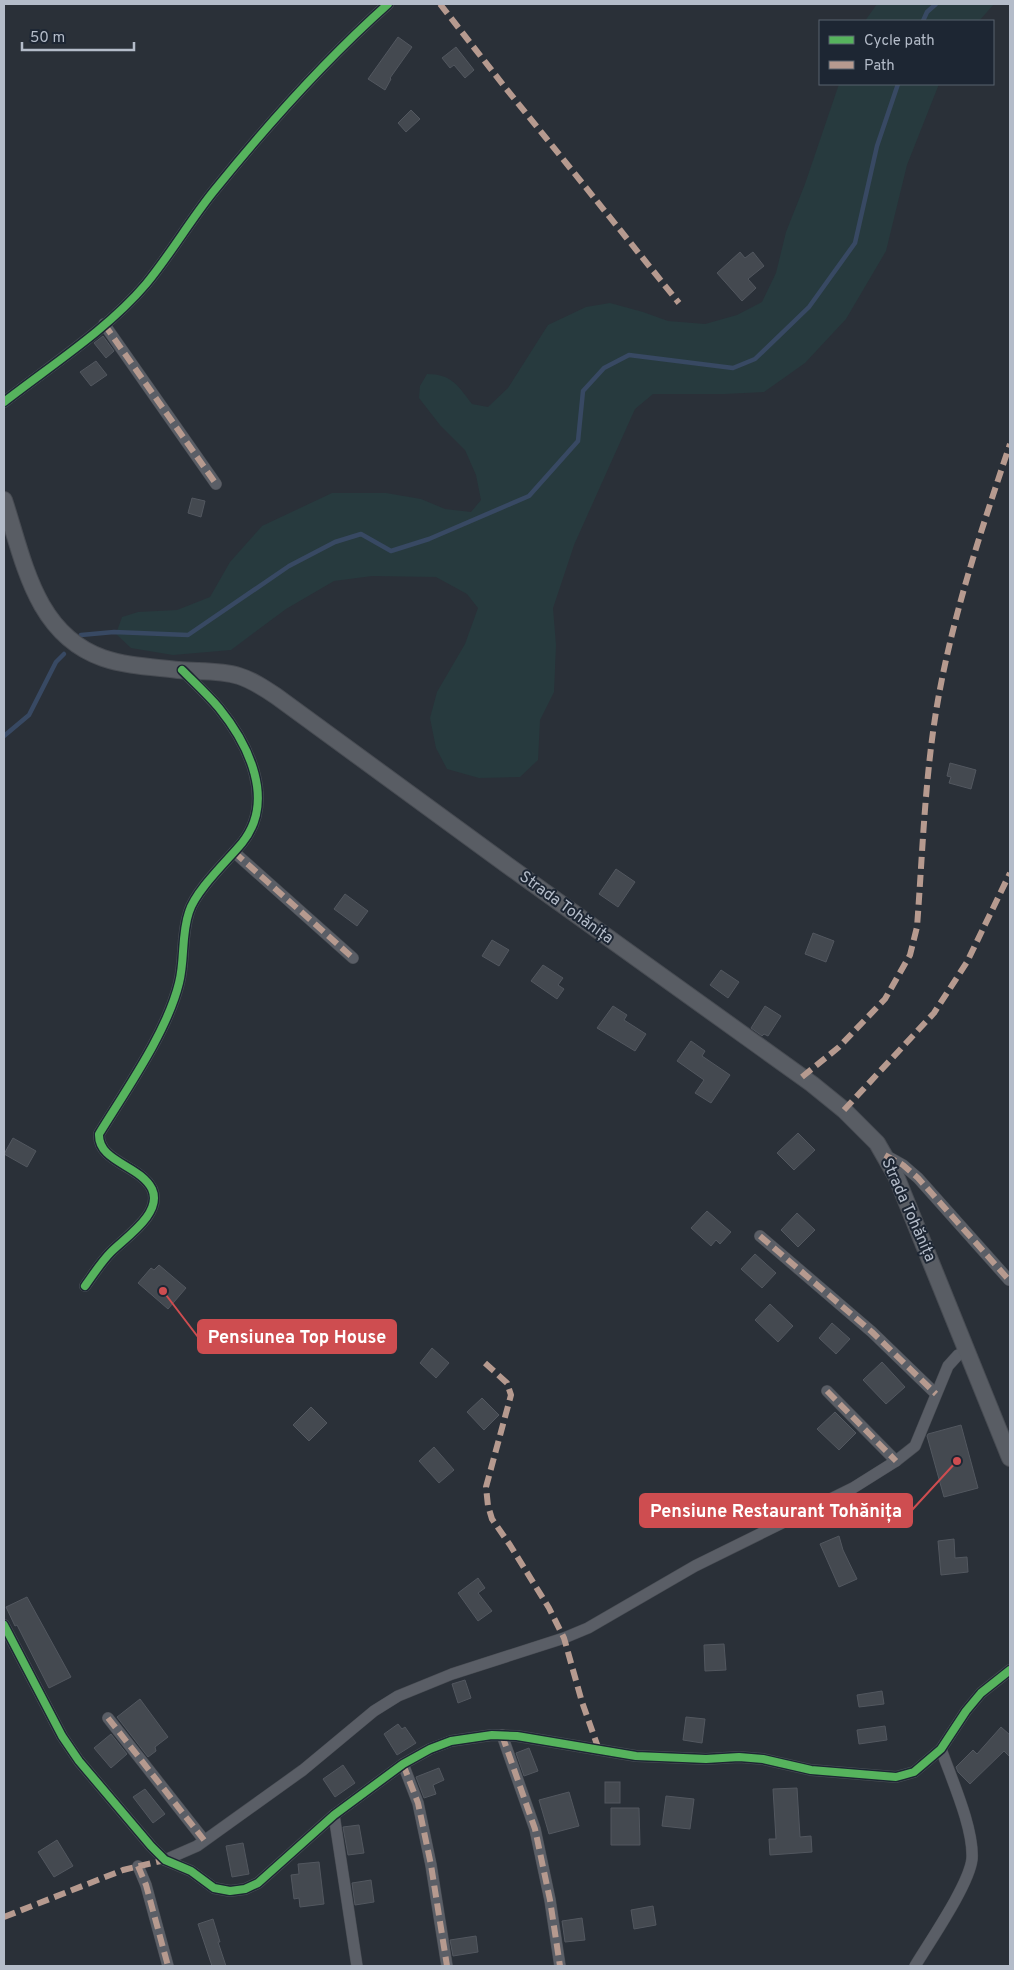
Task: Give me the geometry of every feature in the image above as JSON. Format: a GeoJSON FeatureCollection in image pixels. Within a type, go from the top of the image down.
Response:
{"type":"FeatureCollection","features":[{"type":"Feature","properties":{"kind":"main road","name":"Strada Tohănița"},"geometry":{"type":"LineString","coordinates":[[4,500],[38,601],[59,631],[80,647],[105,659],[125,663],[217,672],[238,676],[276,696],[807,1081],[862,1127],[885,1155],[896,1176],[1010,1458]]}},
{"type":"Feature","properties":{"kind":"street"},"geometry":{"type":"LineString","coordinates":[[4,402],[104,324],[146,283],[212,193],[315,73],[388,4]]}},
{"type":"Feature","properties":{"kind":"street"},"geometry":{"type":"LineString","coordinates":[[104,324],[216,484]]}},
{"type":"Feature","properties":{"kind":"street"},"geometry":{"type":"LineString","coordinates":[[85,1286],[110,1254],[148,1217],[155,1199],[152,1188],[143,1177],[103,1150],[99,1142],[99,1134],[170,1012],[179,983],[189,911],[196,896],[234,852],[248,832],[256,812],[258,798],[255,772],[238,736],[219,708],[182,670]]}},
{"type":"Feature","properties":{"kind":"street"},"geometry":{"type":"LineString","coordinates":[[234,852],[353,958]]}},
{"type":"Feature","properties":{"kind":"street"},"geometry":{"type":"LineString","coordinates":[[885,1155],[903,1165],[918,1178],[1009,1280]]}},
{"type":"Feature","properties":{"kind":"street"},"geometry":{"type":"LineString","coordinates":[[760,1236],[872,1332],[936,1394]]}},
{"type":"Feature","properties":{"kind":"street"},"geometry":{"type":"LineString","coordinates":[[165,1860],[181,1854],[204,1840],[303,1770],[374,1711],[398,1696],[452,1674],[564,1638],[588,1628],[695,1566],[853,1488],[896,1461],[915,1446],[952,1359],[968,1352]]}},
{"type":"Feature","properties":{"kind":"street"},"geometry":{"type":"LineString","coordinates":[[828,1391],[896,1461]]}},
{"type":"Feature","properties":{"kind":"street"},"geometry":{"type":"LineString","coordinates":[[4,1625],[62,1736],[80,1762],[151,1846],[165,1860],[191,1871],[203,1882],[214,1888],[230,1891],[245,1889],[258,1883],[334,1815],[403,1764],[430,1749],[451,1741],[469,1737],[502,1735],[536,1738],[636,1756],[706,1759],[739,1757],[763,1759],[811,1770],[896,1777],[914,1772],[941,1749],[966,1711],[981,1693],[1010,1670]]}},
{"type":"Feature","properties":{"kind":"street"},"geometry":{"type":"LineString","coordinates":[[108,1718],[204,1840]]}},
{"type":"Feature","properties":{"kind":"street"},"geometry":{"type":"LineString","coordinates":[[502,1735],[535,1828],[550,1900],[560,1966]]}},
{"type":"Feature","properties":{"kind":"street"},"geometry":{"type":"LineString","coordinates":[[915,1966],[958,1895],[968,1873],[972,1858],[966,1820],[941,1749]]}},
{"type":"Feature","properties":{"kind":"street"},"geometry":{"type":"LineString","coordinates":[[403,1764],[418,1803],[431,1865],[448,1966]]}},
{"type":"Feature","properties":{"kind":"street"},"geometry":{"type":"LineString","coordinates":[[334,1815],[357,1966]]}},
{"type":"Feature","properties":{"kind":"street"},"geometry":{"type":"LineString","coordinates":[[138,1866],[146,1885],[168,1966]]}},
{"type":"Feature","properties":{"kind":"green space"},"geometry":{"type":"Polygon","coordinates":[[[877,4],[994,4],[980,20],[866,20],[877,4]]]}},
{"type":"Feature","properties":{"kind":"green space"},"geometry":{"type":"Polygon","coordinates":[[[839,85],[939,85],[907,165],[886,251],[846,319],[805,363],[764,392],[653,394],[635,409],[574,545],[553,608],[556,645],[554,692],[540,720],[538,760],[520,777],[479,778],[447,769],[436,748],[430,718],[437,692],[465,644],[478,608],[467,594],[436,577],[372,576],[334,581],[286,609],[231,650],[173,655],[131,648],[116,634],[122,617],[138,612],[177,610],[210,597],[230,562],[262,526],[332,493],[386,493],[421,499],[445,509],[471,512],[481,500],[476,475],[465,450],[440,425],[419,398],[420,386],[427,374],[443,376],[449,379],[454,382],[472,404],[488,407],[508,388],[548,325],[586,307],[610,303],[668,321],[705,324],[737,315],[762,302],[776,273],[786,232],[805,184],[839,85]]]}},
{"type":"Feature","properties":{"kind":"building"},"geometry":{"type":"Polygon","coordinates":[[[398,37],[412,47],[390,78],[385,90],[368,79],[398,37]]]}},
{"type":"Feature","properties":{"kind":"building"},"geometry":{"type":"Polygon","coordinates":[[[456,47],[474,70],[465,78],[454,65],[450,68],[442,58],[456,47]]]}},
{"type":"Feature","properties":{"kind":"building"},"geometry":{"type":"Polygon","coordinates":[[[411,110],[420,119],[406,132],[398,123],[411,110]]]}},
{"type":"Feature","properties":{"kind":"building"},"geometry":{"type":"Polygon","coordinates":[[[740,252],[745,258],[753,252],[764,266],[748,279],[756,288],[742,301],[717,273],[740,252]]]}},
{"type":"Feature","properties":{"kind":"building"},"geometry":{"type":"Polygon","coordinates":[[[103,336],[114,351],[106,358],[94,343],[103,336]]]}},
{"type":"Feature","properties":{"kind":"building"},"geometry":{"type":"Polygon","coordinates":[[[96,361],[107,375],[91,386],[80,372],[96,361]]]}},
{"type":"Feature","properties":{"kind":"building"},"geometry":{"type":"Polygon","coordinates":[[[192,498],[205,501],[201,517],[188,513],[192,498]]]}},
{"type":"Feature","properties":{"kind":"building"},"geometry":{"type":"Polygon","coordinates":[[[950,763],[976,770],[971,789],[949,783],[951,777],[947,776],[950,763]]]}},
{"type":"Feature","properties":{"kind":"building"},"geometry":{"type":"Polygon","coordinates":[[[616,869],[635,882],[618,907],[599,894],[616,869]]]}},
{"type":"Feature","properties":{"kind":"building"},"geometry":{"type":"Polygon","coordinates":[[[345,894],[368,911],[357,926],[334,909],[345,894]]]}},
{"type":"Feature","properties":{"kind":"building"},"geometry":{"type":"Polygon","coordinates":[[[813,933],[834,941],[826,962],[805,954],[813,933]]]}},
{"type":"Feature","properties":{"kind":"building"},"geometry":{"type":"Polygon","coordinates":[[[492,940],[509,950],[499,966],[482,956],[492,940]]]}},
{"type":"Feature","properties":{"kind":"building"},"geometry":{"type":"Polygon","coordinates":[[[543,965],[563,978],[558,985],[564,989],[557,999],[531,981],[543,965]]]}},
{"type":"Feature","properties":{"kind":"building"},"geometry":{"type":"Polygon","coordinates":[[[721,970],[739,982],[728,998],[710,985],[721,970]]]}},
{"type":"Feature","properties":{"kind":"building"},"geometry":{"type":"Polygon","coordinates":[[[613,1006],[627,1015],[624,1020],[646,1034],[635,1051],[597,1028],[613,1006]]]}},
{"type":"Feature","properties":{"kind":"building"},"geometry":{"type":"Polygon","coordinates":[[[765,1006],[781,1016],[768,1036],[764,1034],[762,1036],[751,1028],[765,1006]]]}},
{"type":"Feature","properties":{"kind":"building"},"geometry":{"type":"Polygon","coordinates":[[[691,1041],[705,1051],[702,1056],[730,1075],[711,1103],[695,1093],[704,1080],[677,1061],[691,1041]]]}},
{"type":"Feature","properties":{"kind":"building"},"geometry":{"type":"Polygon","coordinates":[[[798,1133],[815,1150],[794,1170],[777,1153],[798,1133]]]}},
{"type":"Feature","properties":{"kind":"building"},"geometry":{"type":"Polygon","coordinates":[[[13,1138],[36,1151],[27,1167],[4,1154],[13,1138]]]}},
{"type":"Feature","properties":{"kind":"building"},"geometry":{"type":"Polygon","coordinates":[[[707,1211],[731,1232],[720,1244],[716,1240],[711,1246],[691,1228],[707,1211]]]}},
{"type":"Feature","properties":{"kind":"building"},"geometry":{"type":"Polygon","coordinates":[[[797,1213],[815,1230],[798,1247],[781,1230],[797,1213]]]}},
{"type":"Feature","properties":{"kind":"building"},"geometry":{"type":"Polygon","coordinates":[[[755,1254],[776,1273],[762,1288],[741,1269],[755,1254]]]}},
{"type":"Feature","properties":{"kind":"building"},"geometry":{"type":"Polygon","coordinates":[[[159,1265],[186,1288],[168,1309],[138,1283],[151,1268],[154,1270],[159,1265]]]}},
{"type":"Feature","properties":{"kind":"building"},"geometry":{"type":"Polygon","coordinates":[[[770,1304],[793,1326],[778,1342],[755,1320],[770,1304]]]}},
{"type":"Feature","properties":{"kind":"building"},"geometry":{"type":"Polygon","coordinates":[[[832,1323],[850,1339],[836,1354],[819,1338],[832,1323]]]}},
{"type":"Feature","properties":{"kind":"building"},"geometry":{"type":"Polygon","coordinates":[[[432,1348],[449,1363],[436,1378],[420,1363],[432,1348]]]}},
{"type":"Feature","properties":{"kind":"building"},"geometry":{"type":"Polygon","coordinates":[[[882,1362],[905,1387],[886,1404],[863,1380],[882,1362]]]}},
{"type":"Feature","properties":{"kind":"building"},"geometry":{"type":"Polygon","coordinates":[[[482,1398],[499,1415],[484,1430],[467,1412],[482,1398]]]}},
{"type":"Feature","properties":{"kind":"building"},"geometry":{"type":"Polygon","coordinates":[[[311,1407],[327,1423],[309,1441],[293,1425],[311,1407]]]}},
{"type":"Feature","properties":{"kind":"building"},"geometry":{"type":"Polygon","coordinates":[[[835,1412],[856,1433],[839,1450],[817,1429],[835,1412]]]}},
{"type":"Feature","properties":{"kind":"building"},"geometry":{"type":"Polygon","coordinates":[[[961,1425],[978,1488],[944,1497],[927,1436],[928,1434],[961,1425]]]}},
{"type":"Feature","properties":{"kind":"building"},"geometry":{"type":"Polygon","coordinates":[[[434,1447],[454,1470],[439,1483],[419,1461],[434,1447]]]}},
{"type":"Feature","properties":{"kind":"building"},"geometry":{"type":"Polygon","coordinates":[[[839,1536],[843,1550],[857,1579],[839,1587],[820,1544],[839,1536]]]}},
{"type":"Feature","properties":{"kind":"building"},"geometry":{"type":"Polygon","coordinates":[[[954,1539],[955,1558],[967,1557],[968,1572],[941,1575],[938,1541],[954,1539]]]}},
{"type":"Feature","properties":{"kind":"building"},"geometry":{"type":"Polygon","coordinates":[[[478,1578],[485,1588],[478,1593],[492,1611],[478,1621],[458,1593],[478,1578]]]}},
{"type":"Feature","properties":{"kind":"building"},"geometry":{"type":"Polygon","coordinates":[[[27,1597],[71,1677],[49,1688],[6,1607],[27,1597]]]}},
{"type":"Feature","properties":{"kind":"building"},"geometry":{"type":"Polygon","coordinates":[[[724,1644],[726,1670],[705,1671],[704,1645],[724,1644]]]}},
{"type":"Feature","properties":{"kind":"building"},"geometry":{"type":"Polygon","coordinates":[[[465,1680],[471,1698],[458,1703],[452,1684],[465,1680]]]}},
{"type":"Feature","properties":{"kind":"building"},"geometry":{"type":"Polygon","coordinates":[[[882,1691],[884,1704],[859,1707],[857,1695],[882,1691]]]}},
{"type":"Feature","properties":{"kind":"building"},"geometry":{"type":"Polygon","coordinates":[[[140,1699],[168,1737],[155,1747],[156,1751],[148,1757],[117,1717],[140,1699]]]}},
{"type":"Feature","properties":{"kind":"building"},"geometry":{"type":"Polygon","coordinates":[[[686,1717],[705,1719],[702,1743],[683,1740],[686,1717]]]}},
{"type":"Feature","properties":{"kind":"building"},"geometry":{"type":"Polygon","coordinates":[[[398,1724],[402,1729],[405,1727],[416,1743],[397,1755],[384,1734],[398,1724]]]}},
{"type":"Feature","properties":{"kind":"building"},"geometry":{"type":"Polygon","coordinates":[[[885,1726],[887,1740],[859,1744],[857,1730],[885,1726]]]}},
{"type":"Feature","properties":{"kind":"building"},"geometry":{"type":"Polygon","coordinates":[[[1001,1727],[1010,1735],[1010,1757],[1004,1751],[970,1784],[958,1772],[956,1767],[973,1750],[977,1754],[1001,1727]]]}},
{"type":"Feature","properties":{"kind":"building"},"geometry":{"type":"Polygon","coordinates":[[[111,1734],[127,1754],[111,1768],[94,1748],[111,1734]]]}},
{"type":"Feature","properties":{"kind":"building"},"geometry":{"type":"Polygon","coordinates":[[[529,1748],[538,1771],[524,1776],[516,1753],[529,1748]]]}},
{"type":"Feature","properties":{"kind":"building"},"geometry":{"type":"Polygon","coordinates":[[[343,1765],[355,1783],[335,1797],[323,1779],[343,1765]]]}},
{"type":"Feature","properties":{"kind":"building"},"geometry":{"type":"Polygon","coordinates":[[[439,1768],[444,1780],[433,1785],[436,1794],[424,1798],[416,1777],[439,1768]]]}},
{"type":"Feature","properties":{"kind":"building"},"geometry":{"type":"Polygon","coordinates":[[[605,1782],[620,1782],[620,1803],[605,1803],[605,1782]]]}},
{"type":"Feature","properties":{"kind":"building"},"geometry":{"type":"Polygon","coordinates":[[[797,1788],[800,1837],[811,1836],[812,1852],[770,1855],[769,1839],[776,1839],[773,1789],[797,1788]]]}},
{"type":"Feature","properties":{"kind":"building"},"geometry":{"type":"Polygon","coordinates":[[[145,1789],[165,1814],[153,1823],[133,1797],[145,1789]]]}},
{"type":"Feature","properties":{"kind":"building"},"geometry":{"type":"Polygon","coordinates":[[[569,1792],[579,1826],[549,1834],[539,1800],[569,1792]]]}},
{"type":"Feature","properties":{"kind":"building"},"geometry":{"type":"Polygon","coordinates":[[[666,1796],[694,1799],[690,1829],[662,1826],[666,1796]]]}},
{"type":"Feature","properties":{"kind":"building"},"geometry":{"type":"Polygon","coordinates":[[[611,1808],[639,1808],[640,1845],[611,1845],[611,1808]]]}},
{"type":"Feature","properties":{"kind":"building"},"geometry":{"type":"Polygon","coordinates":[[[359,1825],[364,1853],[348,1855],[343,1827],[359,1825]]]}},
{"type":"Feature","properties":{"kind":"building"},"geometry":{"type":"Polygon","coordinates":[[[57,1840],[73,1866],[54,1877],[38,1852],[57,1840]]]}},
{"type":"Feature","properties":{"kind":"building"},"geometry":{"type":"Polygon","coordinates":[[[243,1843],[249,1874],[232,1877],[226,1846],[243,1843]]]}},
{"type":"Feature","properties":{"kind":"building"},"geometry":{"type":"Polygon","coordinates":[[[319,1862],[324,1904],[300,1907],[299,1898],[294,1899],[291,1875],[299,1874],[298,1864],[319,1862]]]}},
{"type":"Feature","properties":{"kind":"building"},"geometry":{"type":"Polygon","coordinates":[[[371,1880],[374,1902],[355,1905],[352,1883],[371,1880]]]}},
{"type":"Feature","properties":{"kind":"building"},"geometry":{"type":"Polygon","coordinates":[[[653,1906],[656,1925],[634,1929],[631,1910],[653,1906]]]}},
{"type":"Feature","properties":{"kind":"building"},"geometry":{"type":"Polygon","coordinates":[[[582,1918],[585,1940],[565,1942],[562,1921],[582,1918]]]}},
{"type":"Feature","properties":{"kind":"building"},"geometry":{"type":"Polygon","coordinates":[[[213,1919],[226,1966],[212,1966],[198,1924],[213,1919]]]}},
{"type":"Feature","properties":{"kind":"building"},"geometry":{"type":"Polygon","coordinates":[[[476,1936],[478,1952],[453,1956],[450,1940],[476,1936]]]}},
{"type":"Feature","properties":{"kind":"waterway"},"geometry":{"type":"LineString","coordinates":[[923,20],[927,12],[936,4]]}},
{"type":"Feature","properties":{"kind":"waterway"},"geometry":{"type":"LineString","coordinates":[[81,635],[114,632],[188,635],[289,566],[335,542],[361,534],[391,551],[429,539],[529,496],[578,441],[583,391],[604,368],[629,355],[733,368],[755,359],[809,307],[855,243],[877,146],[898,85]]}},
{"type":"Feature","properties":{"kind":"waterway"},"geometry":{"type":"LineString","coordinates":[[4,736],[29,715],[56,662],[64,654]]}},
{"type":"Feature","properties":{"kind":"marked path"},"geometry":{"type":"LineString","coordinates":[[440,4],[679,303]]}},
{"type":"Feature","properties":{"kind":"marked path"},"geometry":{"type":"LineString","coordinates":[[104,324],[216,484]]}},
{"type":"Feature","properties":{"kind":"marked path"},"geometry":{"type":"LineString","coordinates":[[802,1077],[839,1047],[885,999],[910,955],[917,927],[931,748],[946,658],[980,535],[1010,444]]}},
{"type":"Feature","properties":{"kind":"marked path"},"geometry":{"type":"LineString","coordinates":[[234,852],[353,958]]}},
{"type":"Feature","properties":{"kind":"marked path"},"geometry":{"type":"LineString","coordinates":[[844,1110],[934,1013],[967,962],[1010,873]]}},
{"type":"Feature","properties":{"kind":"marked path"},"geometry":{"type":"LineString","coordinates":[[885,1155],[903,1165],[918,1178],[1009,1280]]}},
{"type":"Feature","properties":{"kind":"marked path"},"geometry":{"type":"LineString","coordinates":[[760,1236],[872,1332],[936,1394]]}},
{"type":"Feature","properties":{"kind":"marked path"},"geometry":{"type":"LineString","coordinates":[[485,1363],[507,1383],[511,1395],[486,1487],[488,1506],[492,1519],[549,1608],[564,1638],[582,1702],[599,1750]]}},
{"type":"Feature","properties":{"kind":"marked path"},"geometry":{"type":"LineString","coordinates":[[827,1391],[896,1461]]}},
{"type":"Feature","properties":{"kind":"marked path"},"geometry":{"type":"LineString","coordinates":[[108,1718],[204,1840]]}},
{"type":"Feature","properties":{"kind":"marked path"},"geometry":{"type":"LineString","coordinates":[[502,1735],[535,1829],[550,1900],[560,1966]]}},
{"type":"Feature","properties":{"kind":"marked path"},"geometry":{"type":"LineString","coordinates":[[403,1764],[418,1803],[431,1865],[447,1966]]}},
{"type":"Feature","properties":{"kind":"marked path"},"geometry":{"type":"LineString","coordinates":[[4,1917],[123,1870],[165,1860]]}},
{"type":"Feature","properties":{"kind":"marked path"},"geometry":{"type":"LineString","coordinates":[[138,1866],[146,1885],[168,1966]]}},
{"type":"Feature","properties":{"kind":"cycle path"},"geometry":{"type":"LineString","coordinates":[[4,402],[96,332],[131,301],[155,273],[213,192],[254,142],[341,48],[388,4]]}},
{"type":"Feature","properties":{"kind":"cycle path"},"geometry":{"type":"LineString","coordinates":[[85,1286],[107,1256],[148,1216],[154,1198],[152,1189],[139,1174],[105,1151],[100,1143],[99,1134],[156,1041],[173,1002],[181,974],[187,921],[193,903],[212,876],[242,843],[252,827],[257,809],[258,792],[254,774],[240,739],[219,708],[182,670]]}},
{"type":"Feature","properties":{"kind":"cycle path"},"geometry":{"type":"LineString","coordinates":[[4,1625],[62,1736],[79,1761],[151,1846],[165,1860],[191,1871],[214,1888],[230,1891],[245,1889],[258,1883],[334,1815],[403,1764],[430,1749],[451,1741],[492,1735],[517,1736],[636,1756],[706,1759],[739,1757],[763,1759],[811,1770],[896,1777],[914,1772],[941,1749],[966,1711],[981,1693],[1010,1670]]}},
{"type":"Feature","properties":{"kind":"place","name":"Pensiunea Top House"},"geometry":{"type":"Point","coordinates":[163,1291]}},
{"type":"Feature","properties":{"kind":"place","name":"Pensiune Restaurant Tohănița"},"geometry":{"type":"Point","coordinates":[957,1461]}}]}
